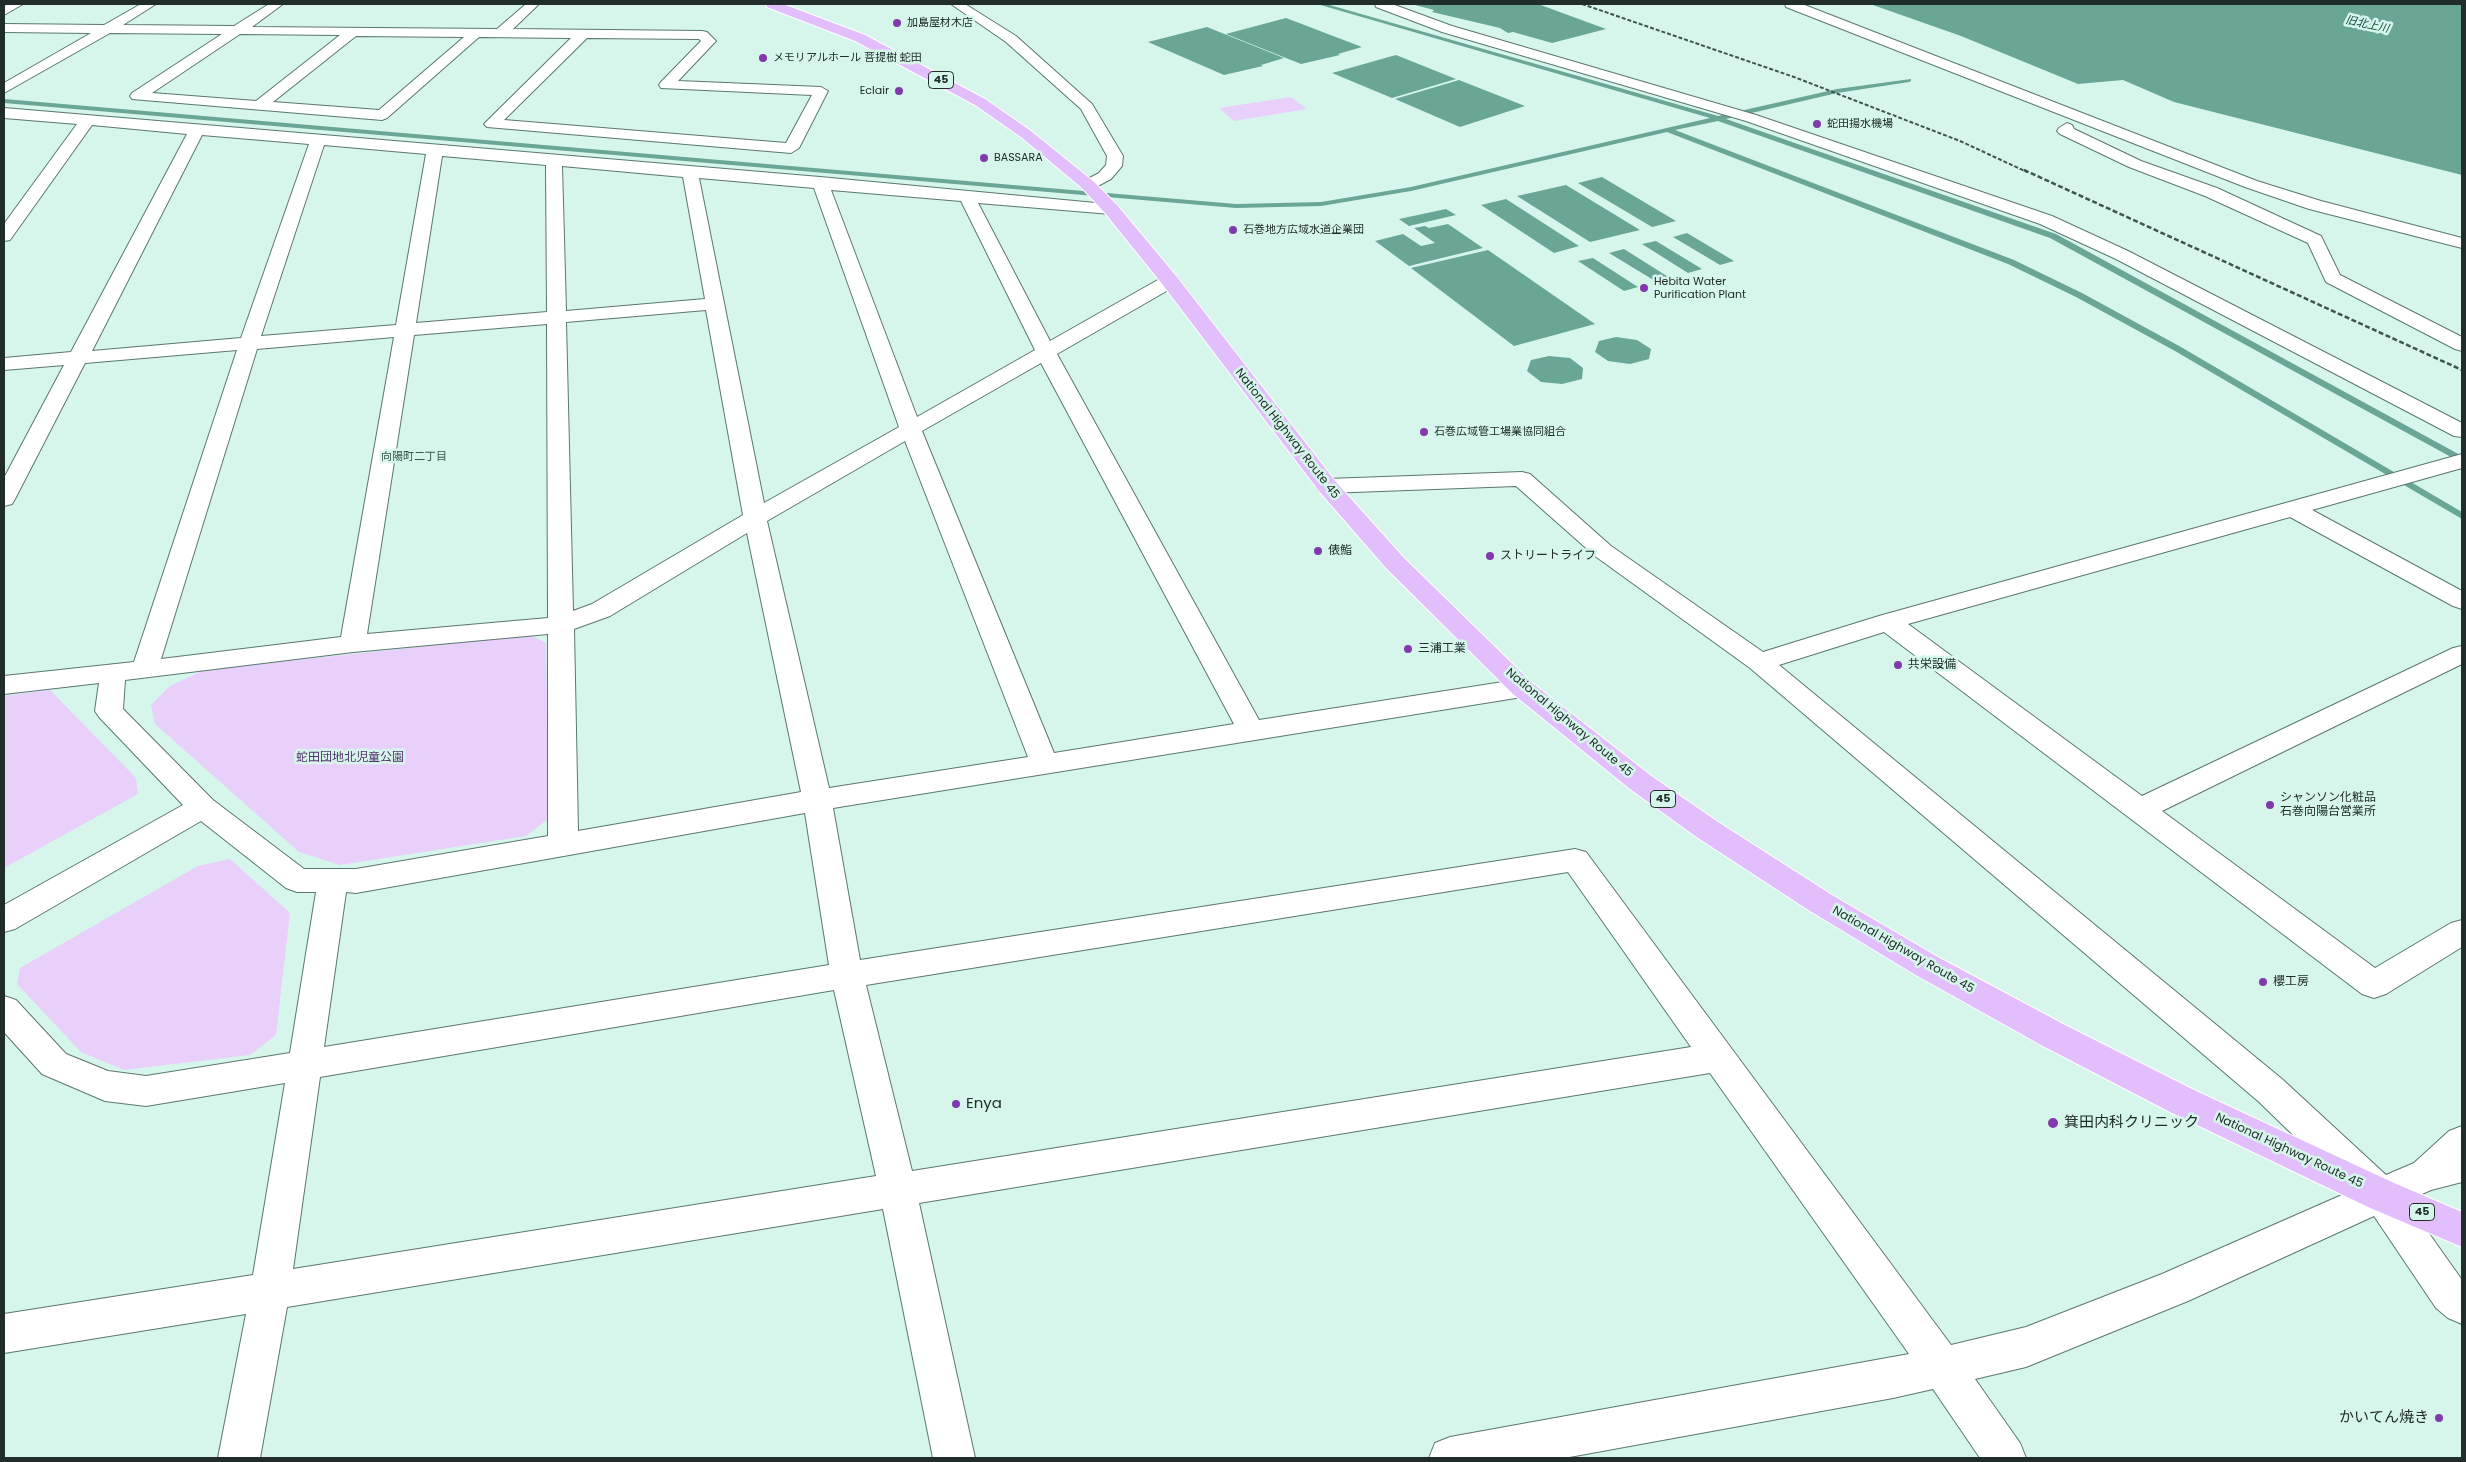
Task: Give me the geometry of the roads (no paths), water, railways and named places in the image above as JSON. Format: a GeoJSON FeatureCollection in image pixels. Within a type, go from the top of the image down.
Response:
{"type":"FeatureCollection","features":[{"type":"Feature","properties":{"kind":"highway","name":"National Highway Route 45"},"geometry":{"type":"LineString","coordinates":[[772,4],[860,38],[980,102],[1026,134],[1099,196],[1170,281],[1327,486],[1395,563],[1522,688],[1640,782],[1708,830],[1821,903],[1925,965],[2053,1035],[2182,1101],[2382,1195],[2462,1230]]}},
{"type":"Feature","properties":{"kind":"street"},"geometry":{"type":"LineString","coordinates":[[4,11],[17,4]]}},
{"type":"Feature","properties":{"kind":"street"},"geometry":{"type":"LineString","coordinates":[[6,86],[150,4]]}},
{"type":"Feature","properties":{"kind":"street"},"geometry":{"type":"LineString","coordinates":[[277,4],[137,96],[382,115],[476,33]]}},
{"type":"Feature","properties":{"kind":"street"},"geometry":{"type":"LineString","coordinates":[[501,33],[534,4]]}},
{"type":"Feature","properties":{"kind":"street"},"geometry":{"type":"LineString","coordinates":[[4,113],[966,195],[1099,196],[1105,176],[1114,166],[1115,156],[1087,107],[1011,39],[957,4]]}},
{"type":"Feature","properties":{"kind":"street"},"geometry":{"type":"LineString","coordinates":[[1381,4],[1447,29],[1751,118],[2046,220],[2122,255],[2462,431]]}},
{"type":"Feature","properties":{"kind":"street"},"geometry":{"type":"LineString","coordinates":[[1791,4],[2251,184],[2349,214],[2462,243]]}},
{"type":"Feature","properties":{"kind":"street"},"geometry":{"type":"LineString","coordinates":[[4,28],[702,35],[709,41],[666,85],[821,91],[791,148],[492,124],[583,34]]}},
{"type":"Feature","properties":{"kind":"street"},"geometry":{"type":"LineString","coordinates":[[259,106],[354,31]]}},
{"type":"Feature","properties":{"kind":"street"},"geometry":{"type":"LineString","coordinates":[[2074,116],[2065,131],[2135,164],[2211,192],[2316,240],[2332,278],[2462,344]]}},
{"type":"Feature","properties":{"kind":"street"},"geometry":{"type":"LineString","coordinates":[[4,236],[88,120]]}},
{"type":"Feature","properties":{"kind":"street"},"geometry":{"type":"LineString","coordinates":[[4,499],[197,130]]}},
{"type":"Feature","properties":{"kind":"street"},"geometry":{"type":"LineString","coordinates":[[145,669],[249,344],[318,140]]}},
{"type":"Feature","properties":{"kind":"street"},"geometry":{"type":"LineString","coordinates":[[353,644],[434,149]]}},
{"type":"Feature","properties":{"kind":"street"},"geometry":{"type":"LineString","coordinates":[[554,160],[563,843]]}},
{"type":"Feature","properties":{"kind":"street"},"geometry":{"type":"LineString","coordinates":[[690,172],[755,518],[817,800],[847,975],[898,1190],[954,1458]]}},
{"type":"Feature","properties":{"kind":"street"},"geometry":{"type":"LineString","coordinates":[[820,182],[911,430],[1045,765]]}},
{"type":"Feature","properties":{"kind":"street"},"geometry":{"type":"LineString","coordinates":[[966,195],[1046,351],[1251,731]]}},
{"type":"Feature","properties":{"kind":"street"},"geometry":{"type":"LineString","coordinates":[[2349,214],[2462,232]]}},
{"type":"Feature","properties":{"kind":"street"},"geometry":{"type":"LineString","coordinates":[[4,684],[353,644],[561,625],[601,610],[755,518],[1170,281]]}},
{"type":"Feature","properties":{"kind":"street"},"geometry":{"type":"LineString","coordinates":[[4,364],[715,304]]}},
{"type":"Feature","properties":{"kind":"street"},"geometry":{"type":"LineString","coordinates":[[1759,662],[1888,622],[2386,484],[2462,461]]}},
{"type":"Feature","properties":{"kind":"street"},"geometry":{"type":"LineString","coordinates":[[1327,486],[1522,479],[1603,551],[1759,662],[2216,1047],[2270,1090],[2382,1195],[2424,1260],[2450,1295],[2462,1305]]}},
{"type":"Feature","properties":{"kind":"street"},"geometry":{"type":"LineString","coordinates":[[2293,509],[2462,601]]}},
{"type":"Feature","properties":{"kind":"street"},"geometry":{"type":"LineString","coordinates":[[1888,622],[2374,984],[2462,932]]}},
{"type":"Feature","properties":{"kind":"street"},"geometry":{"type":"LineString","coordinates":[[2139,810],[2462,654]]}},
{"type":"Feature","properties":{"kind":"street"},"geometry":{"type":"LineString","coordinates":[[113,673],[109,711],[203,806],[297,880],[356,881],[563,843],[817,800],[1522,688]]}},
{"type":"Feature","properties":{"kind":"street"},"geometry":{"type":"LineString","coordinates":[[4,920],[203,806]]}},
{"type":"Feature","properties":{"kind":"street"},"geometry":{"type":"LineString","coordinates":[[4,1010],[54,1064],[105,1086],[146,1091],[847,975],[1575,860],[1941,1365],[2005,1458]]}},
{"type":"Feature","properties":{"kind":"street"},"geometry":{"type":"LineString","coordinates":[[239,1458],[270,1291],[333,880]]}},
{"type":"Feature","properties":{"kind":"street"},"geometry":{"type":"LineString","coordinates":[[4,1334],[1718,1056]]}},
{"type":"Feature","properties":{"kind":"street"},"geometry":{"type":"LineString","coordinates":[[2426,1175],[2462,1142]]}},
{"type":"Feature","properties":{"kind":"street"},"geometry":{"type":"LineString","coordinates":[[1450,1458],[1893,1378],[1941,1365],[2026,1347],[2174,1288],[2426,1175],[2462,1166]]}},
{"type":"Feature","properties":{"kind":"water"},"geometry":{"type":"Polygon","coordinates":[[[1411,4],[1538,4],[1606,29],[1552,43],[1513,32],[1508,33],[1500,28],[1432,12],[1434,10],[1411,4]]]}},
{"type":"Feature","properties":{"kind":"water","name":"旧北上川"},"geometry":{"type":"Polygon","coordinates":[[[1870,4],[2462,4],[2462,175],[2174,102],[2123,80],[2078,84],[1961,36],[1870,4]]]}},
{"type":"Feature","properties":{"kind":"water"},"geometry":{"type":"Polygon","coordinates":[[[1286,18],[1362,47],[1338,54],[1340,55],[1301,64],[1226,34],[1286,18]]]}},
{"type":"Feature","properties":{"kind":"water"},"geometry":{"type":"Polygon","coordinates":[[[1207,27],[1284,58],[1261,65],[1263,66],[1224,75],[1148,42],[1207,27]]]}},
{"type":"Feature","properties":{"kind":"water"},"geometry":{"type":"Polygon","coordinates":[[[1396,55],[1456,79],[1392,98],[1332,73],[1396,55]]]}},
{"type":"Feature","properties":{"kind":"water"},"geometry":{"type":"Polygon","coordinates":[[[1459,80],[1525,106],[1460,127],[1395,99],[1459,80]]]}},
{"type":"Feature","properties":{"kind":"water"},"geometry":{"type":"Polygon","coordinates":[[[1602,177],[1676,221],[1652,227],[1578,183],[1602,177]]]}},
{"type":"Feature","properties":{"kind":"water"},"geometry":{"type":"Polygon","coordinates":[[[1566,185],[1640,230],[1590,242],[1517,196],[1566,185]]]}},
{"type":"Feature","properties":{"kind":"water"},"geometry":{"type":"Polygon","coordinates":[[[1506,199],[1579,246],[1554,253],[1481,205],[1506,199]]]}},
{"type":"Feature","properties":{"kind":"water"},"geometry":{"type":"Polygon","coordinates":[[[1446,209],[1456,215],[1409,226],[1399,219],[1446,209]]]}},
{"type":"Feature","properties":{"kind":"water"},"geometry":{"type":"Polygon","coordinates":[[[1448,224],[1483,248],[1409,266],[1375,241],[1403,234],[1421,246],[1435,243],[1414,228],[1425,226],[1429,228],[1448,224]]]}},
{"type":"Feature","properties":{"kind":"water"},"geometry":{"type":"Polygon","coordinates":[[[1687,233],[1734,261],[1720,265],[1673,237],[1687,233]]]}},
{"type":"Feature","properties":{"kind":"water"},"geometry":{"type":"Polygon","coordinates":[[[1656,241],[1702,269],[1688,273],[1642,244],[1656,241]]]}},
{"type":"Feature","properties":{"kind":"water"},"geometry":{"type":"Polygon","coordinates":[[[1624,249],[1670,278],[1655,281],[1609,253],[1624,249]]]}},
{"type":"Feature","properties":{"kind":"water"},"geometry":{"type":"Polygon","coordinates":[[[1488,250],[1595,324],[1514,346],[1411,268],[1488,250]]]}},
{"type":"Feature","properties":{"kind":"water"},"geometry":{"type":"Polygon","coordinates":[[[1593,258],[1638,287],[1624,291],[1578,261],[1593,258]]]}},
{"type":"Feature","properties":{"kind":"water"},"geometry":{"type":"Polygon","coordinates":[[[1616,337],[1637,340],[1651,349],[1649,359],[1630,364],[1608,361],[1595,352],[1599,341],[1616,337]]]}},
{"type":"Feature","properties":{"kind":"water"},"geometry":{"type":"Polygon","coordinates":[[[1549,356],[1570,358],[1583,368],[1582,379],[1562,384],[1541,382],[1527,371],[1531,360],[1549,356]]]}},
{"type":"Feature","properties":{"kind":"waterway"},"geometry":{"type":"LineString","coordinates":[[1320,4],[1718,118]]}},
{"type":"Feature","properties":{"kind":"waterway"},"geometry":{"type":"LineString","coordinates":[[1718,118],[1837,91],[1909,80]]}},
{"type":"Feature","properties":{"kind":"waterway"},"geometry":{"type":"LineString","coordinates":[[4,101],[1236,206],[1321,204],[1411,189],[1718,118]]}},
{"type":"Feature","properties":{"kind":"waterway"},"geometry":{"type":"LineString","coordinates":[[1718,118],[2053,236],[2462,460]]}},
{"type":"Feature","properties":{"kind":"waterway"},"geometry":{"type":"LineString","coordinates":[[1668,130],[2011,262],[2079,295],[2178,349],[2462,516]]}},
{"type":"Feature","properties":{"kind":"railway"},"geometry":{"type":"LineString","coordinates":[[1582,4],[1794,77],[1960,141],[2027,172]]}},
{"type":"Feature","properties":{"kind":"railway"},"geometry":{"type":"LineString","coordinates":[[2024,170],[2462,370]]}},
{"type":"Feature","properties":{"kind":"place","name":"加島屋材木店"},"geometry":{"type":"Point","coordinates":[897,23]}},
{"type":"Feature","properties":{"kind":"place","name":"メモリアルホール 菩提樹 蛇田"},"geometry":{"type":"Point","coordinates":[763,58]}},
{"type":"Feature","properties":{"kind":"place","name":"Eclair"},"geometry":{"type":"Point","coordinates":[899,91]}},
{"type":"Feature","properties":{"kind":"place","name":"蛇田揚水機場"},"geometry":{"type":"Point","coordinates":[1817,124]}},
{"type":"Feature","properties":{"kind":"place","name":"BASSARA"},"geometry":{"type":"Point","coordinates":[984,158]}},
{"type":"Feature","properties":{"kind":"place","name":"石巻地方広域水道企業団"},"geometry":{"type":"Point","coordinates":[1233,230]}},
{"type":"Feature","properties":{"kind":"place","name":"Hebita Water Purification Plant"},"geometry":{"type":"Point","coordinates":[1644,288]}},
{"type":"Feature","properties":{"kind":"place","name":"石巻広域管工場業協同組合"},"geometry":{"type":"Point","coordinates":[1424,432]}},
{"type":"Feature","properties":{"kind":"place","name":"俵鮨"},"geometry":{"type":"Point","coordinates":[1318,551]}},
{"type":"Feature","properties":{"kind":"place","name":"ストリートライフ"},"geometry":{"type":"Point","coordinates":[1490,556]}},
{"type":"Feature","properties":{"kind":"place","name":"三浦工業"},"geometry":{"type":"Point","coordinates":[1408,649]}},
{"type":"Feature","properties":{"kind":"place","name":"共栄設備"},"geometry":{"type":"Point","coordinates":[1898,665]}},
{"type":"Feature","properties":{"kind":"place","name":"シャンソン化粧品 石巻向陽台営業所"},"geometry":{"type":"Point","coordinates":[2270,805]}},
{"type":"Feature","properties":{"kind":"place","name":"櫻工房"},"geometry":{"type":"Point","coordinates":[2263,982]}},
{"type":"Feature","properties":{"kind":"place","name":"Enya"},"geometry":{"type":"Point","coordinates":[956,1104]}},
{"type":"Feature","properties":{"kind":"place","name":"箕田内科クリニック"},"geometry":{"type":"Point","coordinates":[2053,1123]}},
{"type":"Feature","properties":{"kind":"place","name":"かいてん焼き"},"geometry":{"type":"Point","coordinates":[2439,1418]}},
{"type":"Feature","properties":{"kind":"district","name":"向陽町二丁目"},"geometry":{"type":"Point","coordinates":[414,457]}},
{"type":"Feature","properties":{"kind":"park label","name":"蛇田団地北児童公園"},"geometry":{"type":"Point","coordinates":[350,758]}}]}
